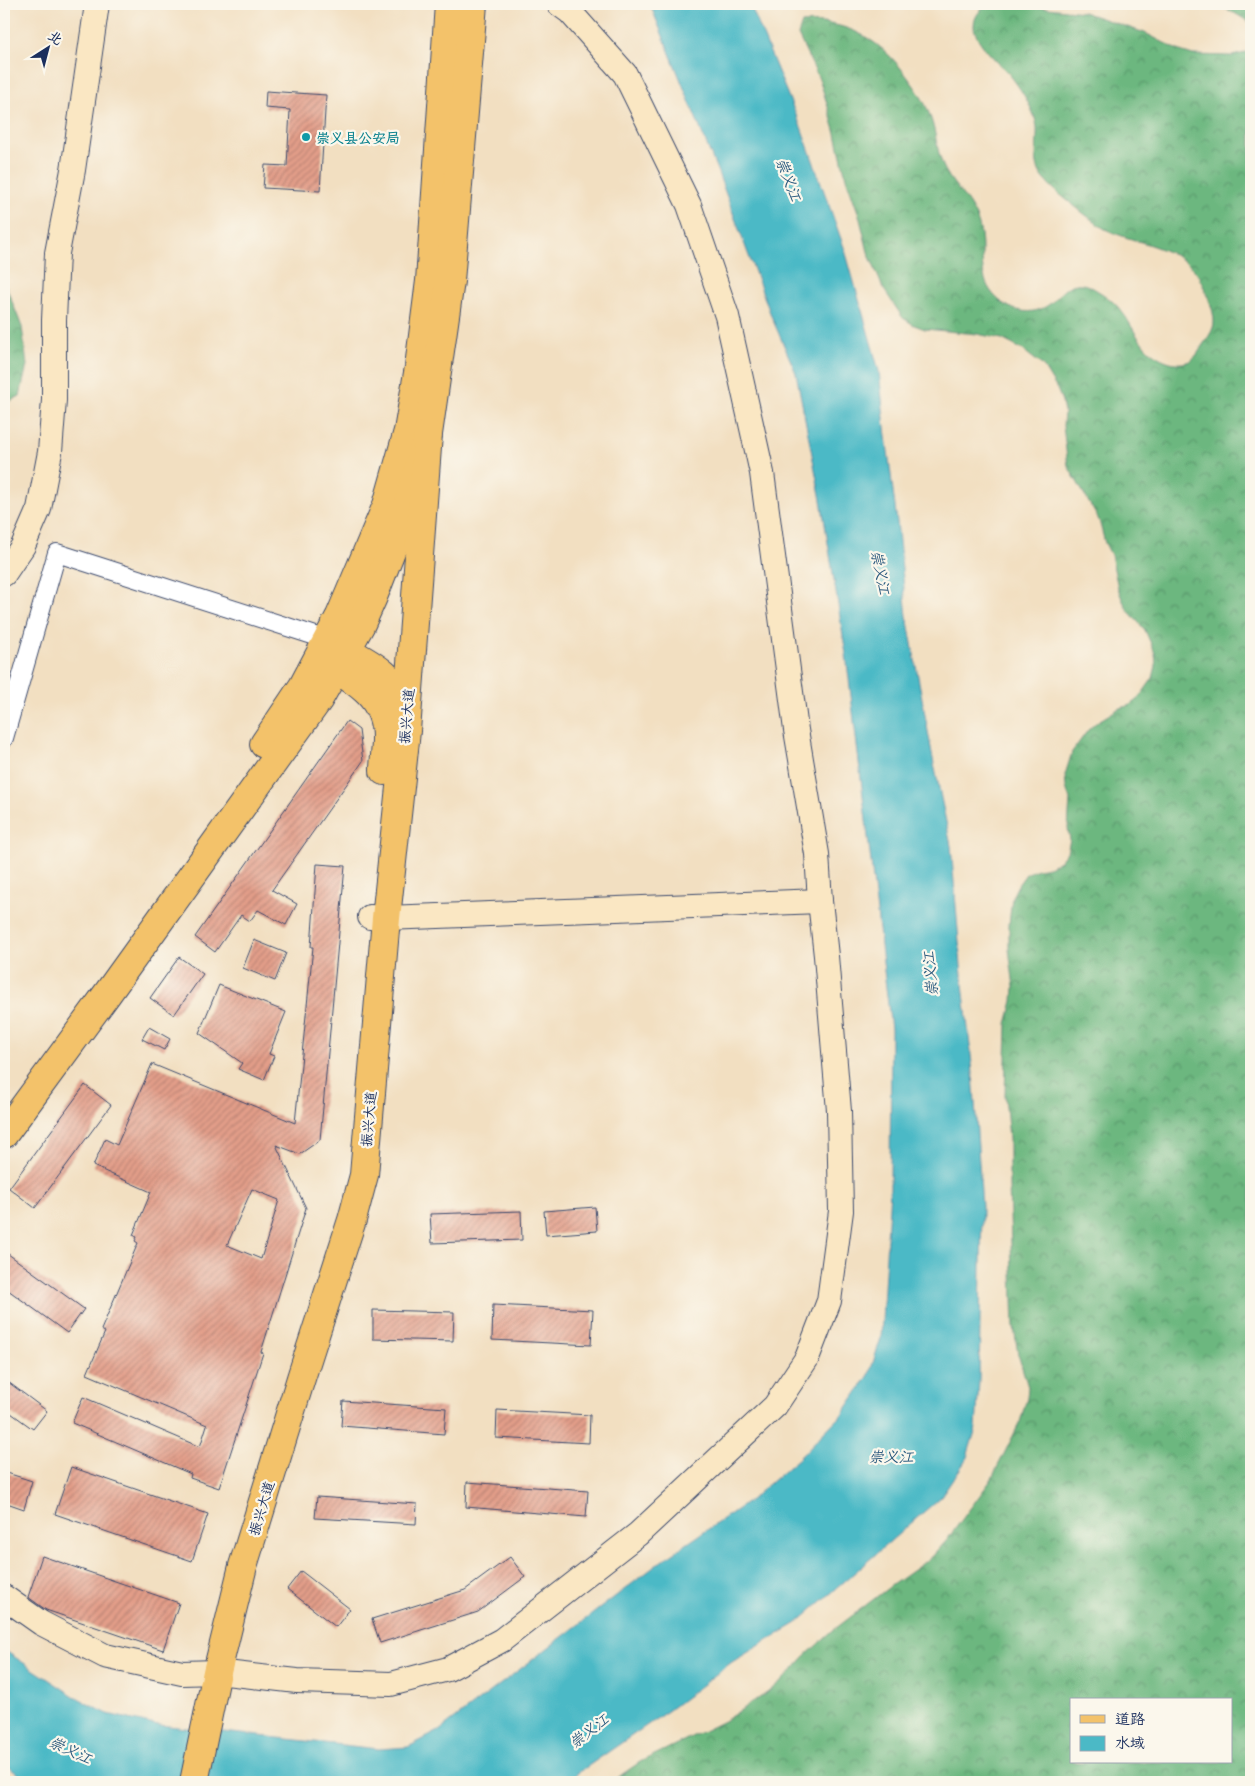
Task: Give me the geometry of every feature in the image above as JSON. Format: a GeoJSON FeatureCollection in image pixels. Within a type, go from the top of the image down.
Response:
{"type":"FeatureCollection","features":[{"type":"Feature","properties":{"kind":"main road"},"geometry":{"type":"LineString","coordinates":[[4,574],[22,546],[39,509],[50,452],[54,400],[54,320],[57,253],[74,170],[97,4]]}},
{"type":"Feature","properties":{"kind":"main road"},"geometry":{"type":"LineString","coordinates":[[4,1134],[319,698],[344,608],[387,505],[408,430],[419,367],[430,281],[449,4]]}},
{"type":"Feature","properties":{"kind":"main road"},"geometry":{"type":"LineString","coordinates":[[4,1107],[277,726],[332,655],[360,626],[370,604],[407,510],[428,434],[450,280],[474,4]]}},
{"type":"Feature","properties":{"kind":"main road"},"geometry":{"type":"LineString","coordinates":[[4,1597],[41,1623],[105,1656],[182,1673],[209,1673],[297,1682],[391,1684],[448,1669],[502,1640],[638,1534],[775,1406],[807,1358],[829,1301],[841,1211],[839,1111],[817,854],[796,730],[762,473],[727,316],[689,205],[625,74],[570,12],[559,4]]}},
{"type":"Feature","properties":{"kind":"main road","name":"振兴大道"},"geometry":{"type":"LineString","coordinates":[[194,1782],[203,1703],[209,1673],[352,1220],[364,1175],[378,918],[428,434]]}},
{"type":"Feature","properties":{"kind":"main road"},"geometry":{"type":"LineString","coordinates":[[332,655],[372,695],[396,735]]}},
{"type":"Feature","properties":{"kind":"main road"},"geometry":{"type":"LineString","coordinates":[[378,918],[820,901]]}},
{"type":"Feature","properties":{"kind":"main road","name":"振兴大道"},"geometry":{"type":"LineString","coordinates":[[178,1782],[203,1703]]}},
{"type":"Feature","properties":{"kind":"street"},"geometry":{"type":"LineString","coordinates":[[4,738],[57,553],[332,655]]}},
{"type":"Feature","properties":{"kind":"green space"},"geometry":{"type":"Polygon","coordinates":[[[994,4],[1014,4],[1083,12],[1145,33],[1180,51],[1193,55],[1232,56],[1245,53],[1251,49],[1251,1782],[611,1782],[640,1762],[724,1721],[767,1693],[831,1632],[932,1557],[947,1540],[991,1480],[1020,1422],[1027,1398],[1028,1387],[1018,1354],[1014,1328],[1009,1138],[1005,1096],[1007,1024],[1013,1001],[1014,987],[1009,949],[1012,897],[1026,874],[1037,869],[1049,867],[1060,861],[1067,852],[1070,840],[1068,828],[1070,800],[1065,775],[1072,752],[1088,730],[1097,722],[1118,709],[1130,705],[1139,698],[1153,678],[1156,666],[1155,653],[1145,630],[1127,609],[1122,599],[1111,555],[1105,543],[1099,520],[1068,466],[1062,401],[1043,366],[1023,350],[1002,339],[977,334],[925,329],[914,325],[903,318],[883,288],[868,252],[820,81],[798,35],[802,23],[835,25],[850,29],[863,36],[888,54],[913,84],[930,116],[940,158],[945,170],[973,209],[979,225],[983,269],[988,286],[993,294],[1006,305],[1021,311],[1036,310],[1044,308],[1051,303],[1069,286],[1080,284],[1088,286],[1103,294],[1117,305],[1140,341],[1148,349],[1163,360],[1175,363],[1187,362],[1194,358],[1213,328],[1214,317],[1206,291],[1198,275],[1190,266],[1168,252],[1105,229],[1061,196],[1042,176],[1037,165],[1037,128],[1031,109],[1013,79],[984,47],[976,33],[974,22],[983,9],[994,4]]]}},
{"type":"Feature","properties":{"kind":"green space"},"geometry":{"type":"Polygon","coordinates":[[[1213,4],[1251,4],[1251,23],[1231,11],[1213,4]]]}},
{"type":"Feature","properties":{"kind":"green space"},"geometry":{"type":"Polygon","coordinates":[[[4,281],[22,327],[27,365],[20,396],[8,402],[4,400],[4,281]]]}},
{"type":"Feature","properties":{"kind":"water","name":"崇义江"},"geometry":{"type":"Polygon","coordinates":[[[650,4],[750,4],[801,127],[845,250],[879,371],[907,616],[951,846],[961,966],[973,1073],[982,1207],[979,1381],[976,1428],[966,1460],[941,1497],[797,1623],[732,1662],[669,1710],[565,1782],[36,1782],[18,1774],[4,1764],[4,1650],[80,1700],[108,1714],[150,1724],[379,1749],[408,1747],[439,1731],[663,1560],[748,1502],[798,1459],[844,1412],[869,1375],[881,1338],[890,1190],[891,1029],[846,654],[821,500],[796,373],[772,318],[717,170],[650,4]]]}},
{"type":"Feature","properties":{"kind":"building","name":"崇义县公安局"},"geometry":{"type":"Polygon","coordinates":[[[266,91],[326,95],[320,191],[263,188],[265,165],[287,166],[290,110],[265,108],[266,91]]]}},
{"type":"Feature","properties":{"kind":"building"},"geometry":{"type":"Polygon","coordinates":[[[347,721],[359,730],[363,761],[272,890],[297,904],[286,925],[258,910],[250,921],[241,915],[215,952],[195,937],[347,721]]]}},
{"type":"Feature","properties":{"kind":"building"},"geometry":{"type":"Polygon","coordinates":[[[317,864],[345,866],[320,1140],[300,1154],[276,1145],[306,1208],[261,1352],[263,1353],[219,1488],[190,1478],[191,1474],[72,1423],[83,1397],[200,1447],[207,1425],[87,1374],[105,1332],[101,1330],[138,1243],[135,1241],[137,1237],[133,1235],[151,1192],[93,1166],[105,1139],[117,1145],[152,1064],[295,1123],[313,947],[311,947],[317,864]],[[252,1189],[227,1245],[261,1259],[279,1200],[252,1189]]]}},
{"type":"Feature","properties":{"kind":"building"},"geometry":{"type":"Polygon","coordinates":[[[254,940],[286,953],[275,981],[243,968],[254,940]]]}},
{"type":"Feature","properties":{"kind":"building"},"geometry":{"type":"Polygon","coordinates":[[[179,957],[203,974],[174,1015],[150,998],[179,957]]]}},
{"type":"Feature","properties":{"kind":"building"},"geometry":{"type":"Polygon","coordinates":[[[219,985],[286,1012],[269,1054],[274,1056],[264,1080],[238,1069],[242,1063],[199,1033],[219,985]]]}},
{"type":"Feature","properties":{"kind":"building"},"geometry":{"type":"Polygon","coordinates":[[[149,1027],[170,1039],[164,1050],[142,1039],[149,1027]]]}},
{"type":"Feature","properties":{"kind":"building"},"geometry":{"type":"Polygon","coordinates":[[[85,1085],[111,1105],[35,1208],[9,1188],[85,1085]]]}},
{"type":"Feature","properties":{"kind":"building"},"geometry":{"type":"Polygon","coordinates":[[[595,1207],[597,1231],[546,1235],[544,1211],[595,1207]]]}},
{"type":"Feature","properties":{"kind":"building"},"geometry":{"type":"Polygon","coordinates":[[[521,1211],[522,1240],[432,1243],[430,1214],[521,1211]]]}},
{"type":"Feature","properties":{"kind":"building"},"geometry":{"type":"Polygon","coordinates":[[[4,1251],[84,1309],[67,1333],[4,1287],[4,1251]]]}},
{"type":"Feature","properties":{"kind":"building"},"geometry":{"type":"Polygon","coordinates":[[[493,1305],[593,1310],[591,1345],[492,1340],[493,1305]]]}},
{"type":"Feature","properties":{"kind":"building"},"geometry":{"type":"Polygon","coordinates":[[[373,1310],[454,1312],[453,1341],[373,1339],[373,1310]]]}},
{"type":"Feature","properties":{"kind":"building"},"geometry":{"type":"Polygon","coordinates":[[[4,1379],[47,1411],[33,1429],[4,1408],[4,1379]]]}},
{"type":"Feature","properties":{"kind":"building"},"geometry":{"type":"Polygon","coordinates":[[[343,1401],[446,1408],[444,1434],[341,1426],[343,1401]]]}},
{"type":"Feature","properties":{"kind":"building"},"geometry":{"type":"Polygon","coordinates":[[[497,1410],[590,1415],[589,1443],[496,1438],[497,1410]]]}},
{"type":"Feature","properties":{"kind":"building"},"geometry":{"type":"Polygon","coordinates":[[[71,1467],[208,1514],[192,1561],[55,1514],[71,1467]]]}},
{"type":"Feature","properties":{"kind":"building"},"geometry":{"type":"Polygon","coordinates":[[[4,1472],[32,1481],[24,1509],[4,1502],[4,1472]]]}},
{"type":"Feature","properties":{"kind":"building"},"geometry":{"type":"Polygon","coordinates":[[[467,1482],[588,1491],[586,1517],[466,1507],[467,1482]]]}},
{"type":"Feature","properties":{"kind":"building"},"geometry":{"type":"Polygon","coordinates":[[[317,1497],[417,1504],[416,1524],[315,1518],[317,1497]]]}},
{"type":"Feature","properties":{"kind":"building"},"geometry":{"type":"Polygon","coordinates":[[[42,1556],[179,1603],[163,1650],[46,1610],[28,1597],[42,1556]]]}},
{"type":"Feature","properties":{"kind":"building"},"geometry":{"type":"Polygon","coordinates":[[[510,1557],[525,1577],[478,1612],[380,1643],[372,1619],[465,1590],[510,1557]]]}},
{"type":"Feature","properties":{"kind":"building"},"geometry":{"type":"Polygon","coordinates":[[[301,1571],[350,1609],[336,1627],[287,1589],[301,1571]]]}},
{"type":"Feature","properties":{"kind":"place","name":"崇义县公安局"},"geometry":{"type":"Point","coordinates":[306,137]}}]}
